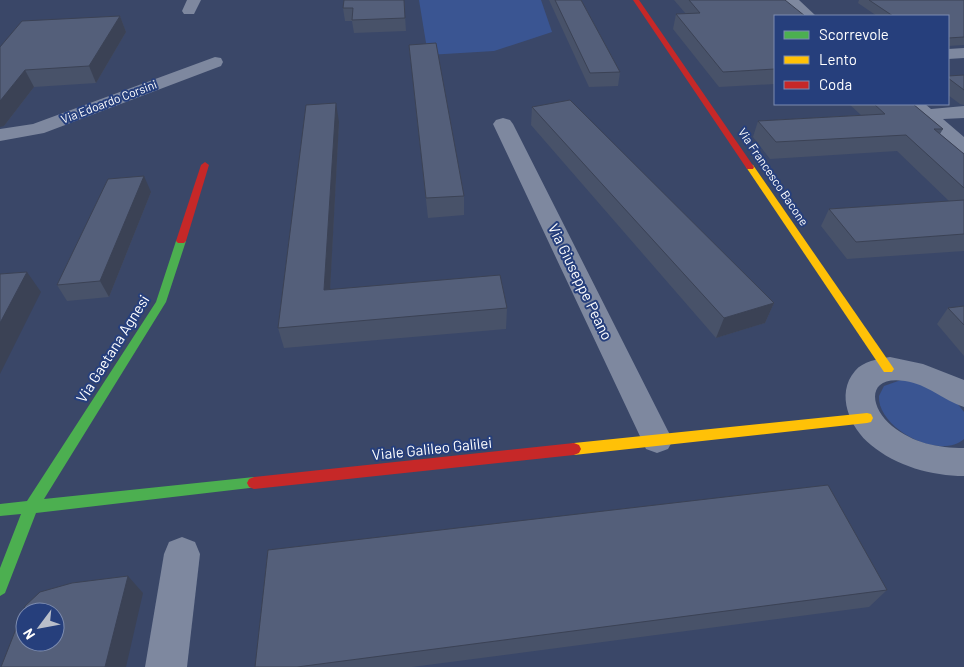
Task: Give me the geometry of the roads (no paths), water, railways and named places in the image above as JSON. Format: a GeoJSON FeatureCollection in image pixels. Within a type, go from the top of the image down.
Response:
{"type":"FeatureCollection","features":[{"type":"Feature","properties":{"kind":"street","name":"Via Francesco Bacone"},"geometry":{"type":"LineString","coordinates":[[636,0],[888,369]]}},
{"type":"Feature","properties":{"kind":"street"},"geometry":{"type":"LineString","coordinates":[[790,0],[808,15]]}},
{"type":"Feature","properties":{"kind":"street"},"geometry":{"type":"LineString","coordinates":[[949,54],[964,53]]}},
{"type":"Feature","properties":{"kind":"street","name":"Via Edoardo Corsini"},"geometry":{"type":"LineString","coordinates":[[0,135],[37,129],[215,62]]}},
{"type":"Feature","properties":{"kind":"street"},"geometry":{"type":"LineString","coordinates":[[920,109],[964,112]]}},
{"type":"Feature","properties":{"kind":"street"},"geometry":{"type":"LineString","coordinates":[[920,109],[964,147]]}},
{"type":"Feature","properties":{"kind":"street","name":"Via Giuseppe Peano"},"geometry":{"type":"LineString","coordinates":[[503,124],[657,440]]}},
{"type":"Feature","properties":{"kind":"street","name":"Via Gaetana Agnesi"},"geometry":{"type":"LineString","coordinates":[[0,588],[31,507],[161,302],[205,165]]}},
{"type":"Feature","properties":{"kind":"street"},"geometry":{"type":"LineString","coordinates":[[960,469],[925,459],[902,449],[882,435],[867,418],[860,396],[863,383],[876,373],[888,369],[922,372],[943,380],[964,394]]}},
{"type":"Feature","properties":{"kind":"street","name":"Viale Galileo Galilei"},"geometry":{"type":"LineString","coordinates":[[0,510],[867,418]]}},
{"type":"Feature","properties":{"kind":"street"},"geometry":{"type":"LineString","coordinates":[[166,667],[182,554]]}}]}
